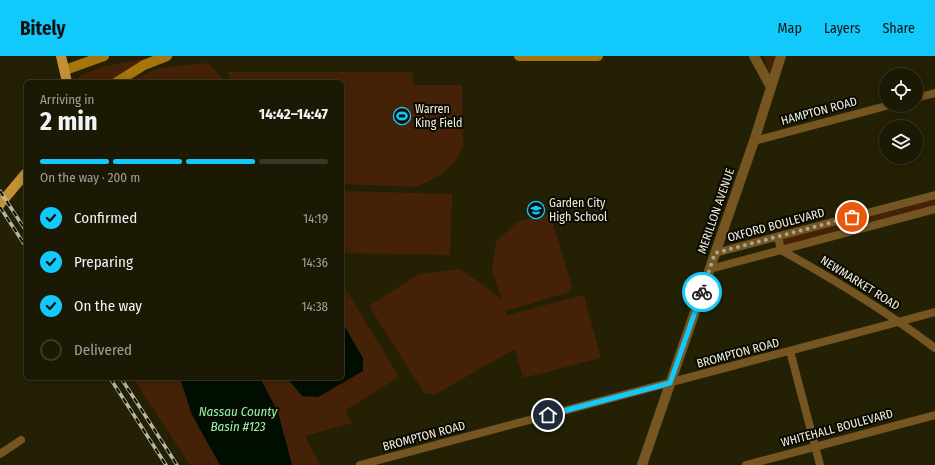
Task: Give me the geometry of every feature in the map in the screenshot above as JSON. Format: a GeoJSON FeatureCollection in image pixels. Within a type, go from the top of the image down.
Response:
{"type":"FeatureCollection","features":[{"type":"Feature","properties":{"kind":"main road"},"geometry":{"type":"LineString","coordinates":[[61,56],[67,80]]}},
{"type":"Feature","properties":{"kind":"main road"},"geometry":{"type":"LineString","coordinates":[[65,70],[104,56]]}},
{"type":"Feature","properties":{"kind":"main road"},"geometry":{"type":"LineString","coordinates":[[120,80],[144,65],[167,56]]}},
{"type":"Feature","properties":{"kind":"main road"},"geometry":{"type":"LineString","coordinates":[[519,56],[598,56]]}},
{"type":"Feature","properties":{"kind":"main road"},"geometry":{"type":"LineString","coordinates":[[0,204],[24,176]]}},
{"type":"Feature","properties":{"kind":"street"},"geometry":{"type":"LineString","coordinates":[[754,56],[771,87]]}},
{"type":"Feature","properties":{"kind":"street"},"geometry":{"type":"LineString","coordinates":[[761,56],[771,87]]}},
{"type":"Feature","properties":{"kind":"street","name":"MERILLON AVENUE"},"geometry":{"type":"LineString","coordinates":[[642,465],[754,141],[781,56]]}},
{"type":"Feature","properties":{"kind":"street"},"geometry":{"type":"LineString","coordinates":[[923,96],[935,93]]}},
{"type":"Feature","properties":{"kind":"street","name":"HAMPTON ROAD"},"geometry":{"type":"LineString","coordinates":[[754,141],[879,108]]}},
{"type":"Feature","properties":{"kind":"street","name":"OXFORD BOULEVARD"},"geometry":{"type":"LineString","coordinates":[[715,253],[935,195]]}},
{"type":"Feature","properties":{"kind":"street"},"geometry":{"type":"LineString","coordinates":[[881,209],[884,222]]}},
{"type":"Feature","properties":{"kind":"street"},"geometry":{"type":"LineString","coordinates":[[710,269],[935,209]]}},
{"type":"Feature","properties":{"kind":"street"},"geometry":{"type":"LineString","coordinates":[[778,237],[781,250]]}},
{"type":"Feature","properties":{"kind":"street","name":"NEWMARKET ROAD"},"geometry":{"type":"LineString","coordinates":[[781,250],[848,287],[901,322],[935,348]]}},
{"type":"Feature","properties":{"kind":"street","name":"BROMPTON ROAD"},"geometry":{"type":"LineString","coordinates":[[360,465],[380,463],[935,312]]}},
{"type":"Feature","properties":{"kind":"street"},"geometry":{"type":"LineString","coordinates":[[790,351],[820,465]]}},
{"type":"Feature","properties":{"kind":"street","name":"WHITEHALL BOULEVARD"},"geometry":{"type":"LineString","coordinates":[[746,465],[935,415]]}},
{"type":"Feature","properties":{"kind":"street"},"geometry":{"type":"LineString","coordinates":[[0,454],[21,440]]}},
{"type":"Feature","properties":{"kind":"shaded area"},"geometry":{"type":"Polygon","coordinates":[[[764,56],[778,56],[772,81],[764,56]]]}},
{"type":"Feature","properties":{"kind":"shaded area"},"geometry":{"type":"Polygon","coordinates":[[[141,59],[142,63],[111,80],[78,80],[78,77],[100,67],[141,59]]]}},
{"type":"Feature","properties":{"kind":"shaded area"},"geometry":{"type":"Polygon","coordinates":[[[209,63],[222,80],[132,80],[159,68],[209,63]]]}},
{"type":"Feature","properties":{"kind":"shaded area","name":"Warren King Field"},"geometry":{"type":"Polygon","coordinates":[[[227,72],[413,72],[413,85],[462,85],[463,147],[456,161],[439,176],[416,187],[344,184],[344,80],[231,80],[227,72]]]}},
{"type":"Feature","properties":{"kind":"shaded area"},"geometry":{"type":"Polygon","coordinates":[[[344,191],[452,194],[450,255],[344,253],[344,191]]]}},
{"type":"Feature","properties":{"kind":"shaded area"},"geometry":{"type":"Polygon","coordinates":[[[935,197],[935,208],[782,249],[780,238],[935,197]]]}},
{"type":"Feature","properties":{"kind":"shaded area"},"geometry":{"type":"Polygon","coordinates":[[[550,214],[572,287],[569,292],[506,311],[507,315],[584,295],[601,358],[523,378],[515,349],[434,395],[424,393],[369,306],[419,274],[460,269],[502,300],[492,271],[496,242],[518,221],[550,214]]]}},
{"type":"Feature","properties":{"kind":"shaded area","name":"Nassau County Basin #123"},"geometry":{"type":"Polygon","coordinates":[[[344,286],[399,377],[346,410],[352,423],[305,436],[320,465],[190,465],[134,380],[344,380],[344,286]]]}},
{"type":"Feature","properties":{"kind":"water"},"geometry":{"type":"Polygon","coordinates":[[[344,325],[363,358],[363,371],[318,397],[302,396],[289,380],[344,380],[344,325]]]}},
{"type":"Feature","properties":{"kind":"water","name":"Nassau County Basin #123"},"geometry":{"type":"Polygon","coordinates":[[[181,380],[261,380],[278,412],[292,465],[220,465],[192,415],[181,380]]]}},
{"type":"Feature","properties":{"kind":"railway"},"geometry":{"type":"LineString","coordinates":[[0,191],[24,228]]}},
{"type":"Feature","properties":{"kind":"railway"},"geometry":{"type":"LineString","coordinates":[[0,207],[24,244]]}},
{"type":"Feature","properties":{"kind":"railway"},"geometry":{"type":"LineString","coordinates":[[111,380],[166,465]]}},
{"type":"Feature","properties":{"kind":"railway"},"geometry":{"type":"LineString","coordinates":[[122,380],[177,465]]}},
{"type":"Feature","properties":{"kind":"way so far"},"geometry":{"type":"LineString","coordinates":[[702,292],[715,253],[852,217]]}},
{"type":"Feature","properties":{"kind":"place","name":"Warren King Field"},"geometry":{"type":"Point","coordinates":[402,116]}},
{"type":"Feature","properties":{"kind":"place","name":"Garden City High School"},"geometry":{"type":"Point","coordinates":[536,210]}},
{"type":"Feature","properties":{"kind":"route"},"geometry":{"type":"LineString","coordinates":[[548,415],[670,383],[702,292]]}}]}
